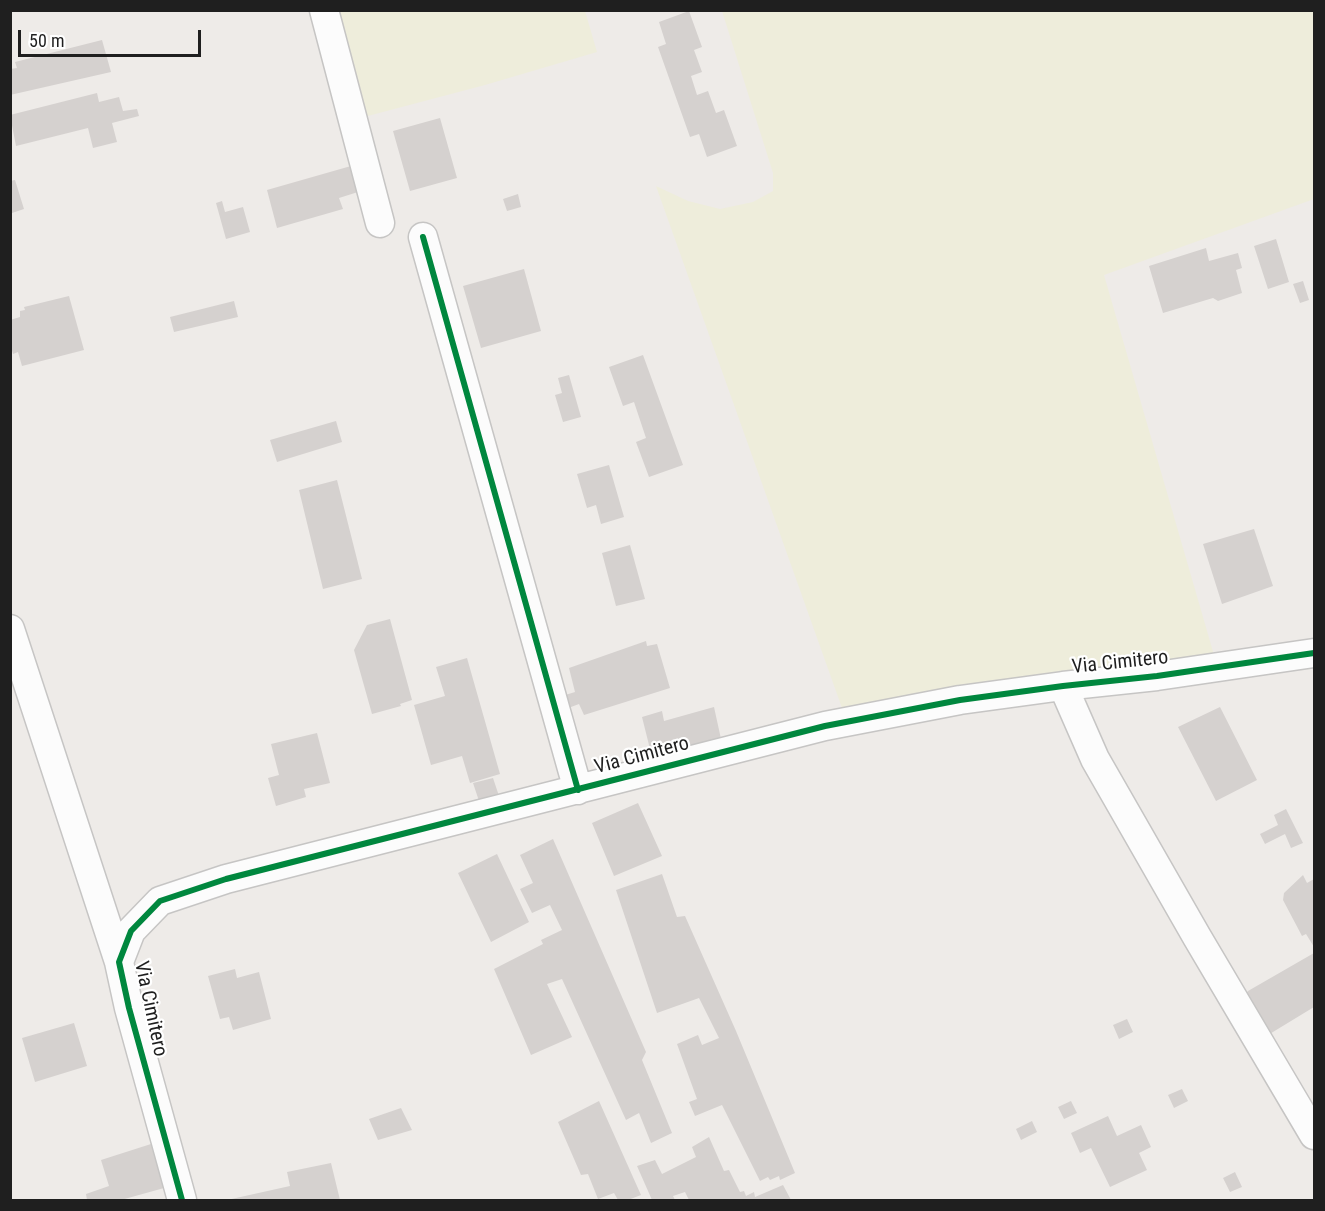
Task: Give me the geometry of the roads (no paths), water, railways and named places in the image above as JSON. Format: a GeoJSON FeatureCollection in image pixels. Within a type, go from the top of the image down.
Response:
{"type":"FeatureCollection","features":[{"type":"Feature","properties":{"kind":"street"},"geometry":{"type":"LineString","coordinates":[[324,10],[380,223]]}},
{"type":"Feature","properties":{"kind":"street"},"geometry":{"type":"LineString","coordinates":[[423,237],[578,790]]}},
{"type":"Feature","properties":{"kind":"street"},"geometry":{"type":"LineString","coordinates":[[10,629],[119,962]]}},
{"type":"Feature","properties":{"kind":"street","name":"Via Cimitero"},"geometry":{"type":"LineString","coordinates":[[182,1200],[129,1008],[119,962],[131,931],[160,902],[226,879],[825,726],[960,700],[1157,676],[1314,653]]}},
{"type":"Feature","properties":{"kind":"street"},"geometry":{"type":"LineString","coordinates":[[1063,686],[1095,759],[1314,1135]]}}]}
